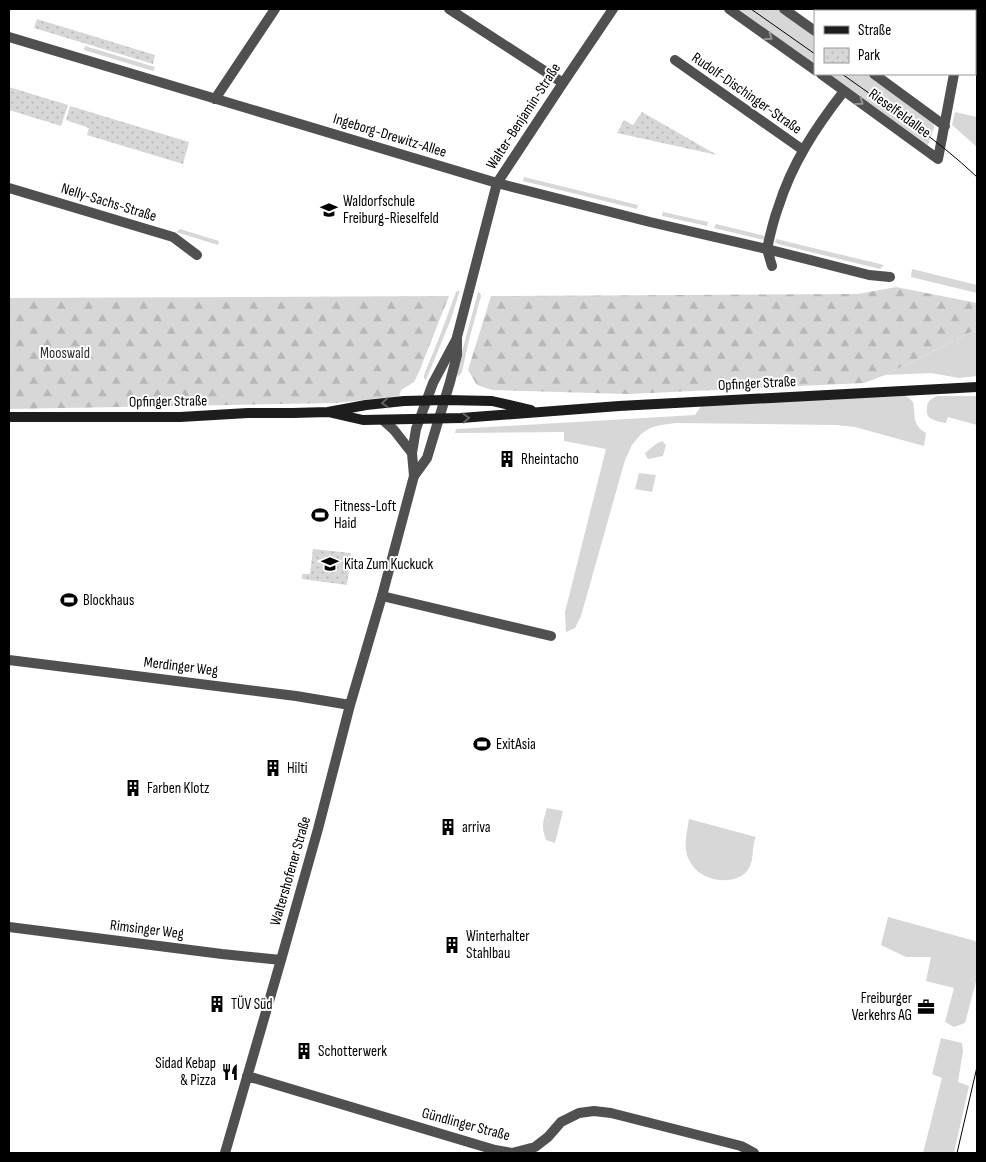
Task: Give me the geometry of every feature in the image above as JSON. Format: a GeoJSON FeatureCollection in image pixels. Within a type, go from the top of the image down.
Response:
{"type":"FeatureCollection","features":[{"type":"Feature","properties":{"kind":"main road","name":"Opfinger Straße"},"geometry":{"type":"LineString","coordinates":[[328,412],[363,420],[494,417],[685,402],[977,387]]}},
{"type":"Feature","properties":{"kind":"main road","name":"Opfinger Straße"},"geometry":{"type":"LineString","coordinates":[[9,417],[180,417],[293,414],[328,412],[366,405],[426,400],[492,401],[539,412]]}},
{"type":"Feature","properties":{"kind":"street"},"geometry":{"type":"LineString","coordinates":[[215,99],[275,9]]}},
{"type":"Feature","properties":{"kind":"street"},"geometry":{"type":"LineString","coordinates":[[449,9],[563,82]]}},
{"type":"Feature","properties":{"kind":"street","name":"Walter-Benjamin-Straße"},"geometry":{"type":"LineString","coordinates":[[426,400],[432,384],[457,337],[497,183],[613,9]]}},
{"type":"Feature","properties":{"kind":"street"},"geometry":{"type":"LineString","coordinates":[[729,9],[814,69]]}},
{"type":"Feature","properties":{"kind":"street"},"geometry":{"type":"LineString","coordinates":[[784,9],[814,30]]}},
{"type":"Feature","properties":{"kind":"street","name":"Ingeborg-Drewitz-Allee"},"geometry":{"type":"LineString","coordinates":[[9,37],[497,183],[869,275],[890,277]]}},
{"type":"Feature","properties":{"kind":"street","name":"Rudolf-Dischinger-Straße"},"geometry":{"type":"LineString","coordinates":[[675,60],[803,150]]}},
{"type":"Feature","properties":{"kind":"street","name":"Rieselfeldallee"},"geometry":{"type":"LineString","coordinates":[[822,75],[938,159],[945,126],[875,75]]}},
{"type":"Feature","properties":{"kind":"street"},"geometry":{"type":"LineString","coordinates":[[945,126],[954,75]]}},
{"type":"Feature","properties":{"kind":"street","name":"Rudolf-Dischinger-Straße"},"geometry":{"type":"LineString","coordinates":[[767,249],[777,208],[790,175],[822,119],[844,90]]}},
{"type":"Feature","properties":{"kind":"street","name":"Nelly-Sachs-Straße"},"geometry":{"type":"LineString","coordinates":[[9,188],[173,237],[197,255]]}},
{"type":"Feature","properties":{"kind":"street"},"geometry":{"type":"LineString","coordinates":[[767,249],[772,266]]}},
{"type":"Feature","properties":{"kind":"street","name":"Walter-Benjamin-Straße"},"geometry":{"type":"LineString","coordinates":[[444,400],[457,355],[457,337]]}},
{"type":"Feature","properties":{"kind":"street","name":"Waltershofener Straße"},"geometry":{"type":"LineString","coordinates":[[225,1153],[318,829],[350,705],[382,596],[414,476],[412,453],[416,429],[426,400]]}},
{"type":"Feature","properties":{"kind":"street","name":"Waltershofener Straße"},"geometry":{"type":"LineString","coordinates":[[414,476],[427,458],[444,400]]}},
{"type":"Feature","properties":{"kind":"street"},"geometry":{"type":"LineString","coordinates":[[383,420],[394,430],[412,453]]}},
{"type":"Feature","properties":{"kind":"street"},"geometry":{"type":"LineString","coordinates":[[382,596],[551,636]]}},
{"type":"Feature","properties":{"kind":"street","name":"Merdinger Weg"},"geometry":{"type":"LineString","coordinates":[[9,660],[296,696],[350,705]]}},
{"type":"Feature","properties":{"kind":"street","name":"Rimsinger Weg"},"geometry":{"type":"LineString","coordinates":[[9,927],[281,960]]}},
{"type":"Feature","properties":{"kind":"street","name":"Gündlinger Straße"},"geometry":{"type":"LineString","coordinates":[[247,1076],[495,1150],[512,1152],[535,1147],[548,1137],[561,1122],[580,1113],[594,1110],[741,1146],[754,1153]]}},
{"type":"Feature","properties":{"kind":"green space"},"geometry":{"type":"Polygon","coordinates":[[[738,9],[777,9],[814,35],[814,63],[738,9]]]}},
{"type":"Feature","properties":{"kind":"green space"},"geometry":{"type":"Polygon","coordinates":[[[37,19],[155,55],[153,64],[34,28],[37,19]]]}},
{"type":"Feature","properties":{"kind":"green space"},"geometry":{"type":"Polygon","coordinates":[[[85,46],[155,67],[153,71],[84,50],[85,46]]]}},
{"type":"Feature","properties":{"kind":"green space"},"geometry":{"type":"Polygon","coordinates":[[[830,75],[868,75],[934,122],[934,128],[928,145],[830,75]]]}},
{"type":"Feature","properties":{"kind":"green space"},"geometry":{"type":"Polygon","coordinates":[[[9,87],[68,105],[61,126],[9,110],[9,87]]]}},
{"type":"Feature","properties":{"kind":"green space"},"geometry":{"type":"Polygon","coordinates":[[[70,106],[189,142],[183,164],[87,135],[89,128],[66,120],[70,106]]]}},
{"type":"Feature","properties":{"kind":"green space"},"geometry":{"type":"Polygon","coordinates":[[[642,112],[717,155],[617,133],[624,120],[633,125],[642,112]]]}},
{"type":"Feature","properties":{"kind":"green space"},"geometry":{"type":"Polygon","coordinates":[[[955,112],[977,117],[977,147],[952,125],[955,112]]]}},
{"type":"Feature","properties":{"kind":"green space"},"geometry":{"type":"Polygon","coordinates":[[[524,177],[638,205],[637,209],[523,181],[524,177]]]}},
{"type":"Feature","properties":{"kind":"green space"},"geometry":{"type":"Polygon","coordinates":[[[663,212],[708,222],[707,226],[662,216],[663,212]]]}},
{"type":"Feature","properties":{"kind":"green space"},"geometry":{"type":"Polygon","coordinates":[[[716,224],[765,236],[764,240],[714,228],[716,224]]]}},
{"type":"Feature","properties":{"kind":"green space"},"geometry":{"type":"Polygon","coordinates":[[[180,229],[219,241],[218,245],[176,232],[180,229]]]}},
{"type":"Feature","properties":{"kind":"green space"},"geometry":{"type":"Polygon","coordinates":[[[776,239],[884,265],[880,269],[778,244],[775,242],[776,239]]]}},
{"type":"Feature","properties":{"kind":"green space"},"geometry":{"type":"Polygon","coordinates":[[[912,269],[977,285],[977,293],[911,277],[912,269]]]}},
{"type":"Feature","properties":{"kind":"green space"},"geometry":{"type":"Polygon","coordinates":[[[896,287],[977,303],[977,332],[973,331],[885,375],[864,383],[628,394],[492,390],[477,385],[468,370],[491,296],[858,294],[896,287]]]}},
{"type":"Feature","properties":{"kind":"green space"},"geometry":{"type":"Polygon","coordinates":[[[460,290],[451,319],[426,380],[424,375],[456,292],[460,290]]]}},
{"type":"Feature","properties":{"kind":"green space"},"geometry":{"type":"Polygon","coordinates":[[[478,292],[481,296],[462,372],[458,377],[459,363],[478,292]]]}},
{"type":"Feature","properties":{"kind":"green space","name":"Mooswald"},"geometry":{"type":"Polygon","coordinates":[[[449,296],[414,382],[401,390],[399,396],[337,403],[9,409],[9,298],[449,296]]]}},
{"type":"Feature","properties":{"kind":"green space"},"geometry":{"type":"Polygon","coordinates":[[[973,331],[977,332],[977,376],[959,378],[931,373],[885,375],[973,331]]]}},
{"type":"Feature","properties":{"kind":"green space"},"geometry":{"type":"Polygon","coordinates":[[[905,396],[913,402],[916,423],[926,433],[924,446],[855,427],[836,425],[676,423],[650,428],[641,434],[632,445],[625,460],[581,616],[575,628],[566,632],[565,612],[606,449],[564,441],[564,432],[455,433],[456,429],[695,415],[702,405],[846,397],[905,396]]]}},
{"type":"Feature","properties":{"kind":"green space"},"geometry":{"type":"Polygon","coordinates":[[[937,396],[977,396],[977,425],[948,417],[946,423],[935,421],[929,417],[927,412],[928,404],[931,399],[937,396]]]}},
{"type":"Feature","properties":{"kind":"green space"},"geometry":{"type":"Polygon","coordinates":[[[662,441],[666,445],[663,456],[647,458],[645,453],[662,441]]]}},
{"type":"Feature","properties":{"kind":"green space"},"geometry":{"type":"Polygon","coordinates":[[[639,473],[656,475],[652,492],[635,489],[639,473]]]}},
{"type":"Feature","properties":{"kind":"green space","name":"Kita Zum Kuckuck"},"geometry":{"type":"Polygon","coordinates":[[[313,549],[351,553],[347,585],[302,579],[302,574],[310,574],[313,549]]]}},
{"type":"Feature","properties":{"kind":"green space"},"geometry":{"type":"Polygon","coordinates":[[[547,808],[563,811],[555,843],[546,840],[543,831],[547,808]]]}},
{"type":"Feature","properties":{"kind":"green space"},"geometry":{"type":"Polygon","coordinates":[[[689,819],[756,837],[751,863],[747,871],[731,880],[718,880],[705,876],[696,870],[688,858],[686,849],[689,819]]]}},
{"type":"Feature","properties":{"kind":"green space"},"geometry":{"type":"Polygon","coordinates":[[[888,917],[977,943],[977,978],[965,1023],[954,1027],[945,1022],[954,988],[926,981],[931,957],[906,957],[881,945],[888,917]]]}},
{"type":"Feature","properties":{"kind":"green space"},"geometry":{"type":"Polygon","coordinates":[[[941,1038],[962,1043],[963,1051],[958,1082],[969,1086],[954,1153],[923,1153],[942,1078],[932,1074],[941,1038]]]}},
{"type":"Feature","properties":{"kind":"tram line"},"geometry":{"type":"LineString","coordinates":[[751,9],[814,53]]}},
{"type":"Feature","properties":{"kind":"tram line"},"geometry":{"type":"LineString","coordinates":[[843,75],[928,136],[977,177]]}},
{"type":"Feature","properties":{"kind":"tram line"},"geometry":{"type":"LineString","coordinates":[[957,1153],[977,1067]]}},
{"type":"Feature","properties":{"kind":"place","name":"Waldorfschule Freiburg-Rieselfeld"},"geometry":{"type":"Point","coordinates":[329,210]}},
{"type":"Feature","properties":{"kind":"place","name":"Rheintacho"},"geometry":{"type":"Point","coordinates":[507,459]}},
{"type":"Feature","properties":{"kind":"place","name":"Fitness-Loft Haid"},"geometry":{"type":"Point","coordinates":[320,515]}},
{"type":"Feature","properties":{"kind":"place","name":"Kita Zum Kuckuck"},"geometry":{"type":"Point","coordinates":[330,564]}},
{"type":"Feature","properties":{"kind":"place","name":"Blockhaus"},"geometry":{"type":"Point","coordinates":[69,600]}},
{"type":"Feature","properties":{"kind":"place","name":"ExitAsia"},"geometry":{"type":"Point","coordinates":[482,744]}},
{"type":"Feature","properties":{"kind":"place","name":"Hilti"},"geometry":{"type":"Point","coordinates":[273,768]}},
{"type":"Feature","properties":{"kind":"place","name":"Farben Klotz"},"geometry":{"type":"Point","coordinates":[133,788]}},
{"type":"Feature","properties":{"kind":"place","name":"arriva"},"geometry":{"type":"Point","coordinates":[448,827]}},
{"type":"Feature","properties":{"kind":"place","name":"Winterhalter Stahlbau"},"geometry":{"type":"Point","coordinates":[452,945]}},
{"type":"Feature","properties":{"kind":"place","name":"TÜV Süd"},"geometry":{"type":"Point","coordinates":[217,1004]}},
{"type":"Feature","properties":{"kind":"place","name":"Freiburger Verkehrs AG"},"geometry":{"type":"Point","coordinates":[926,1007]}},
{"type":"Feature","properties":{"kind":"place","name":"Schotterwerk"},"geometry":{"type":"Point","coordinates":[304,1051]}},
{"type":"Feature","properties":{"kind":"place","name":"Sidad Kebap & Pizza"},"geometry":{"type":"Point","coordinates":[230,1072]}}]}
